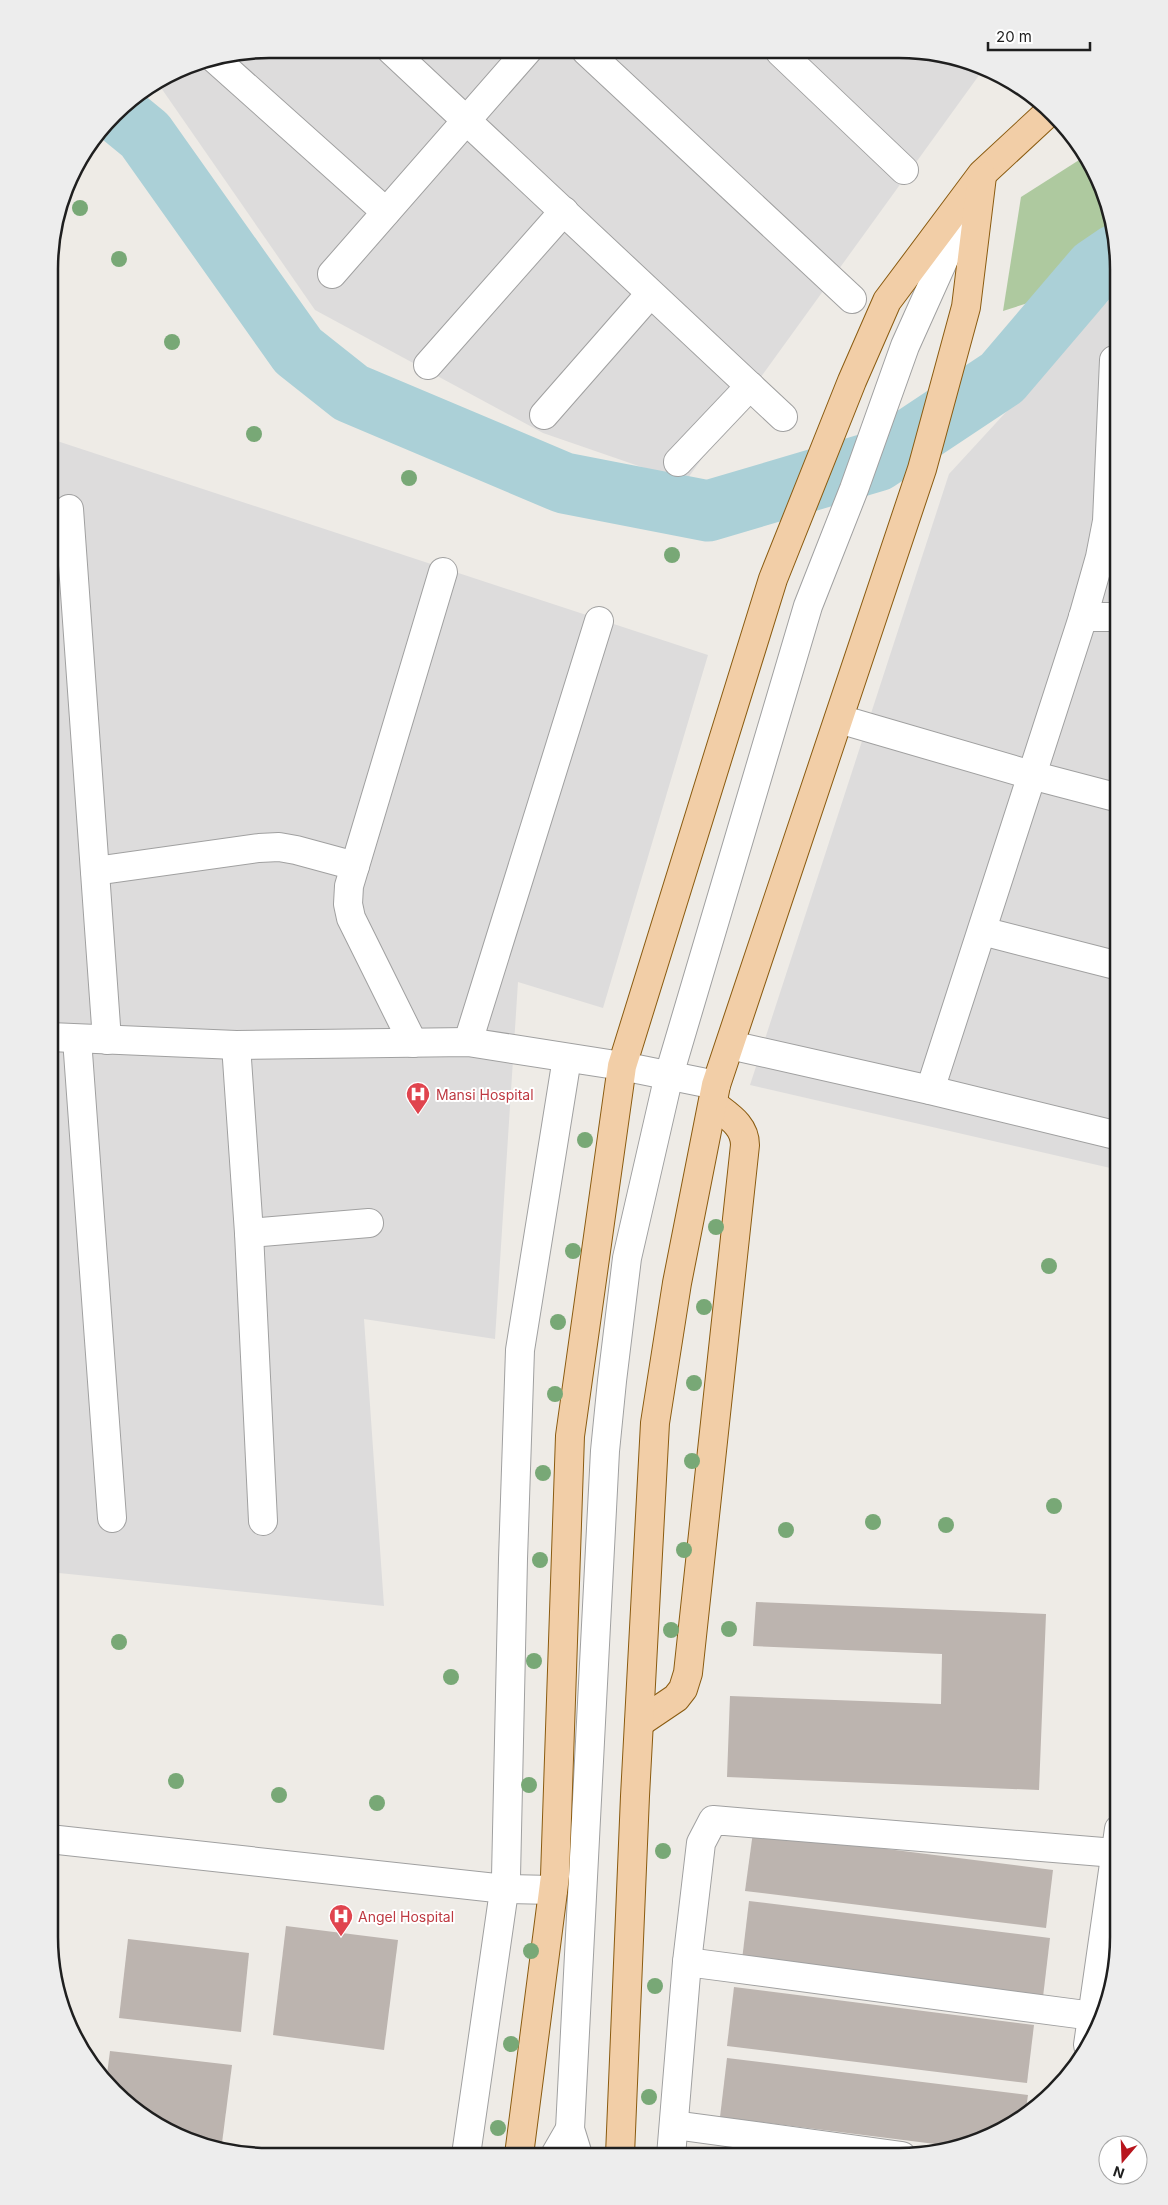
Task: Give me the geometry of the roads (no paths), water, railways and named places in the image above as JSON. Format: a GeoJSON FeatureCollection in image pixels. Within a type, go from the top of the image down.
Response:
{"type":"FeatureCollection","features":[{"type":"Feature","properties":{"kind":"main road"},"geometry":{"type":"LineString","coordinates":[[520,2148],[553,1890],[570,1436],[622,1066],[773,579],[852,380],[887,301],[982,174],[1045,115]]}},
{"type":"Feature","properties":{"kind":"main road"},"geometry":{"type":"LineString","coordinates":[[620,2148],[639,1723],[655,1423],[677,1283],[715,1094],[922,469],[966,307],[982,174]]}},
{"type":"Feature","properties":{"kind":"main road"},"geometry":{"type":"LineString","coordinates":[[639,1723],[676,1698],[683,1689],[688,1673],[745,1145],[745,1136],[741,1127],[715,1094]]}},
{"type":"Feature","properties":{"kind":"street"},"geometry":{"type":"LineString","coordinates":[[400,58],[650,294],[783,416]]}},
{"type":"Feature","properties":{"kind":"street"},"geometry":{"type":"LineString","coordinates":[[332,274],[521,58]]}},
{"type":"Feature","properties":{"kind":"street"},"geometry":{"type":"LineString","coordinates":[[594,58],[852,299]]}},
{"type":"Feature","properties":{"kind":"street"},"geometry":{"type":"LineString","coordinates":[[786,58],[904,170]]}},
{"type":"Feature","properties":{"kind":"street"},"geometry":{"type":"LineString","coordinates":[[220,64],[386,212]]}},
{"type":"Feature","properties":{"kind":"street"},"geometry":{"type":"LineString","coordinates":[[576,2148],[570,2129],[605,1452],[627,1258],[669,1076],[808,606],[854,489],[905,346],[982,174]]}},
{"type":"Feature","properties":{"kind":"street"},"geometry":{"type":"LineString","coordinates":[[428,365],[564,211]]}},
{"type":"Feature","properties":{"kind":"street"},"geometry":{"type":"LineString","coordinates":[[544,415],[650,294]]}},
{"type":"Feature","properties":{"kind":"street"},"geometry":{"type":"LineString","coordinates":[[678,462],[750,386]]}},
{"type":"Feature","properties":{"kind":"street"},"geometry":{"type":"LineString","coordinates":[[930,1090],[1083,617],[1100,557],[1107,521],[1110,452]]}},
{"type":"Feature","properties":{"kind":"street"},"geometry":{"type":"LineString","coordinates":[[70,509],[107,1040]]}},
{"type":"Feature","properties":{"kind":"street"},"geometry":{"type":"LineString","coordinates":[[412,1043],[351,918],[348,904],[349,886],[443,572]]}},
{"type":"Feature","properties":{"kind":"street"},"geometry":{"type":"LineString","coordinates":[[1083,617],[1110,617]]}},
{"type":"Feature","properties":{"kind":"street"},"geometry":{"type":"LineString","coordinates":[[468,1042],[599,621]]}},
{"type":"Feature","properties":{"kind":"street"},"geometry":{"type":"LineString","coordinates":[[839,719],[1031,775],[1110,796]]}},
{"type":"Feature","properties":{"kind":"street"},"geometry":{"type":"LineString","coordinates":[[95,871],[259,848],[279,847],[355,866]]}},
{"type":"Feature","properties":{"kind":"street"},"geometry":{"type":"LineString","coordinates":[[982,931],[1110,964]]}},
{"type":"Feature","properties":{"kind":"street"},"geometry":{"type":"LineString","coordinates":[[58,1038],[236,1045],[468,1042],[622,1066],[669,1076],[715,1094]]}},
{"type":"Feature","properties":{"kind":"street"},"geometry":{"type":"LineString","coordinates":[[76,1039],[112,1518]]}},
{"type":"Feature","properties":{"kind":"street"},"geometry":{"type":"LineString","coordinates":[[236,1045],[249,1233],[263,1521]]}},
{"type":"Feature","properties":{"kind":"street"},"geometry":{"type":"LineString","coordinates":[[730,1045],[930,1090],[1110,1134]]}},
{"type":"Feature","properties":{"kind":"street"},"geometry":{"type":"LineString","coordinates":[[467,2148],[506,1889],[520,1350],[567,1058]]}},
{"type":"Feature","properties":{"kind":"street"},"geometry":{"type":"LineString","coordinates":[[249,1233],[369,1223]]}},
{"type":"Feature","properties":{"kind":"street"},"geometry":{"type":"LineString","coordinates":[[672,2148],[686,1962],[701,1843],[713,1820],[1110,1841]]}},
{"type":"Feature","properties":{"kind":"street"},"geometry":{"type":"LineString","coordinates":[[58,1840],[506,1889],[553,1890]]}},
{"type":"Feature","properties":{"kind":"street"},"geometry":{"type":"LineString","coordinates":[[1092,2023],[1110,1892]]}},
{"type":"Feature","properties":{"kind":"street"},"geometry":{"type":"LineString","coordinates":[[686,1962],[1093,2016]]}},
{"type":"Feature","properties":{"kind":"street"},"geometry":{"type":"LineString","coordinates":[[674,2125],[843,2148]]}},
{"type":"Feature","properties":{"kind":"street"},"geometry":{"type":"LineString","coordinates":[[559,2148],[570,2129]]}},
{"type":"Feature","properties":{"kind":"waterway"},"geometry":{"type":"LineString","coordinates":[[122,116],[145,135],[298,351],[351,393],[564,483],[708,511],[877,461],[1002,378],[1095,269],[1110,259]]}},
{"type":"Feature","properties":{"kind":"place","name":"Mansi Hospital"},"geometry":{"type":"Point","coordinates":[418,1115]}},
{"type":"Feature","properties":{"kind":"place","name":"Angel Hospital"},"geometry":{"type":"Point","coordinates":[341,1937]}}]}
